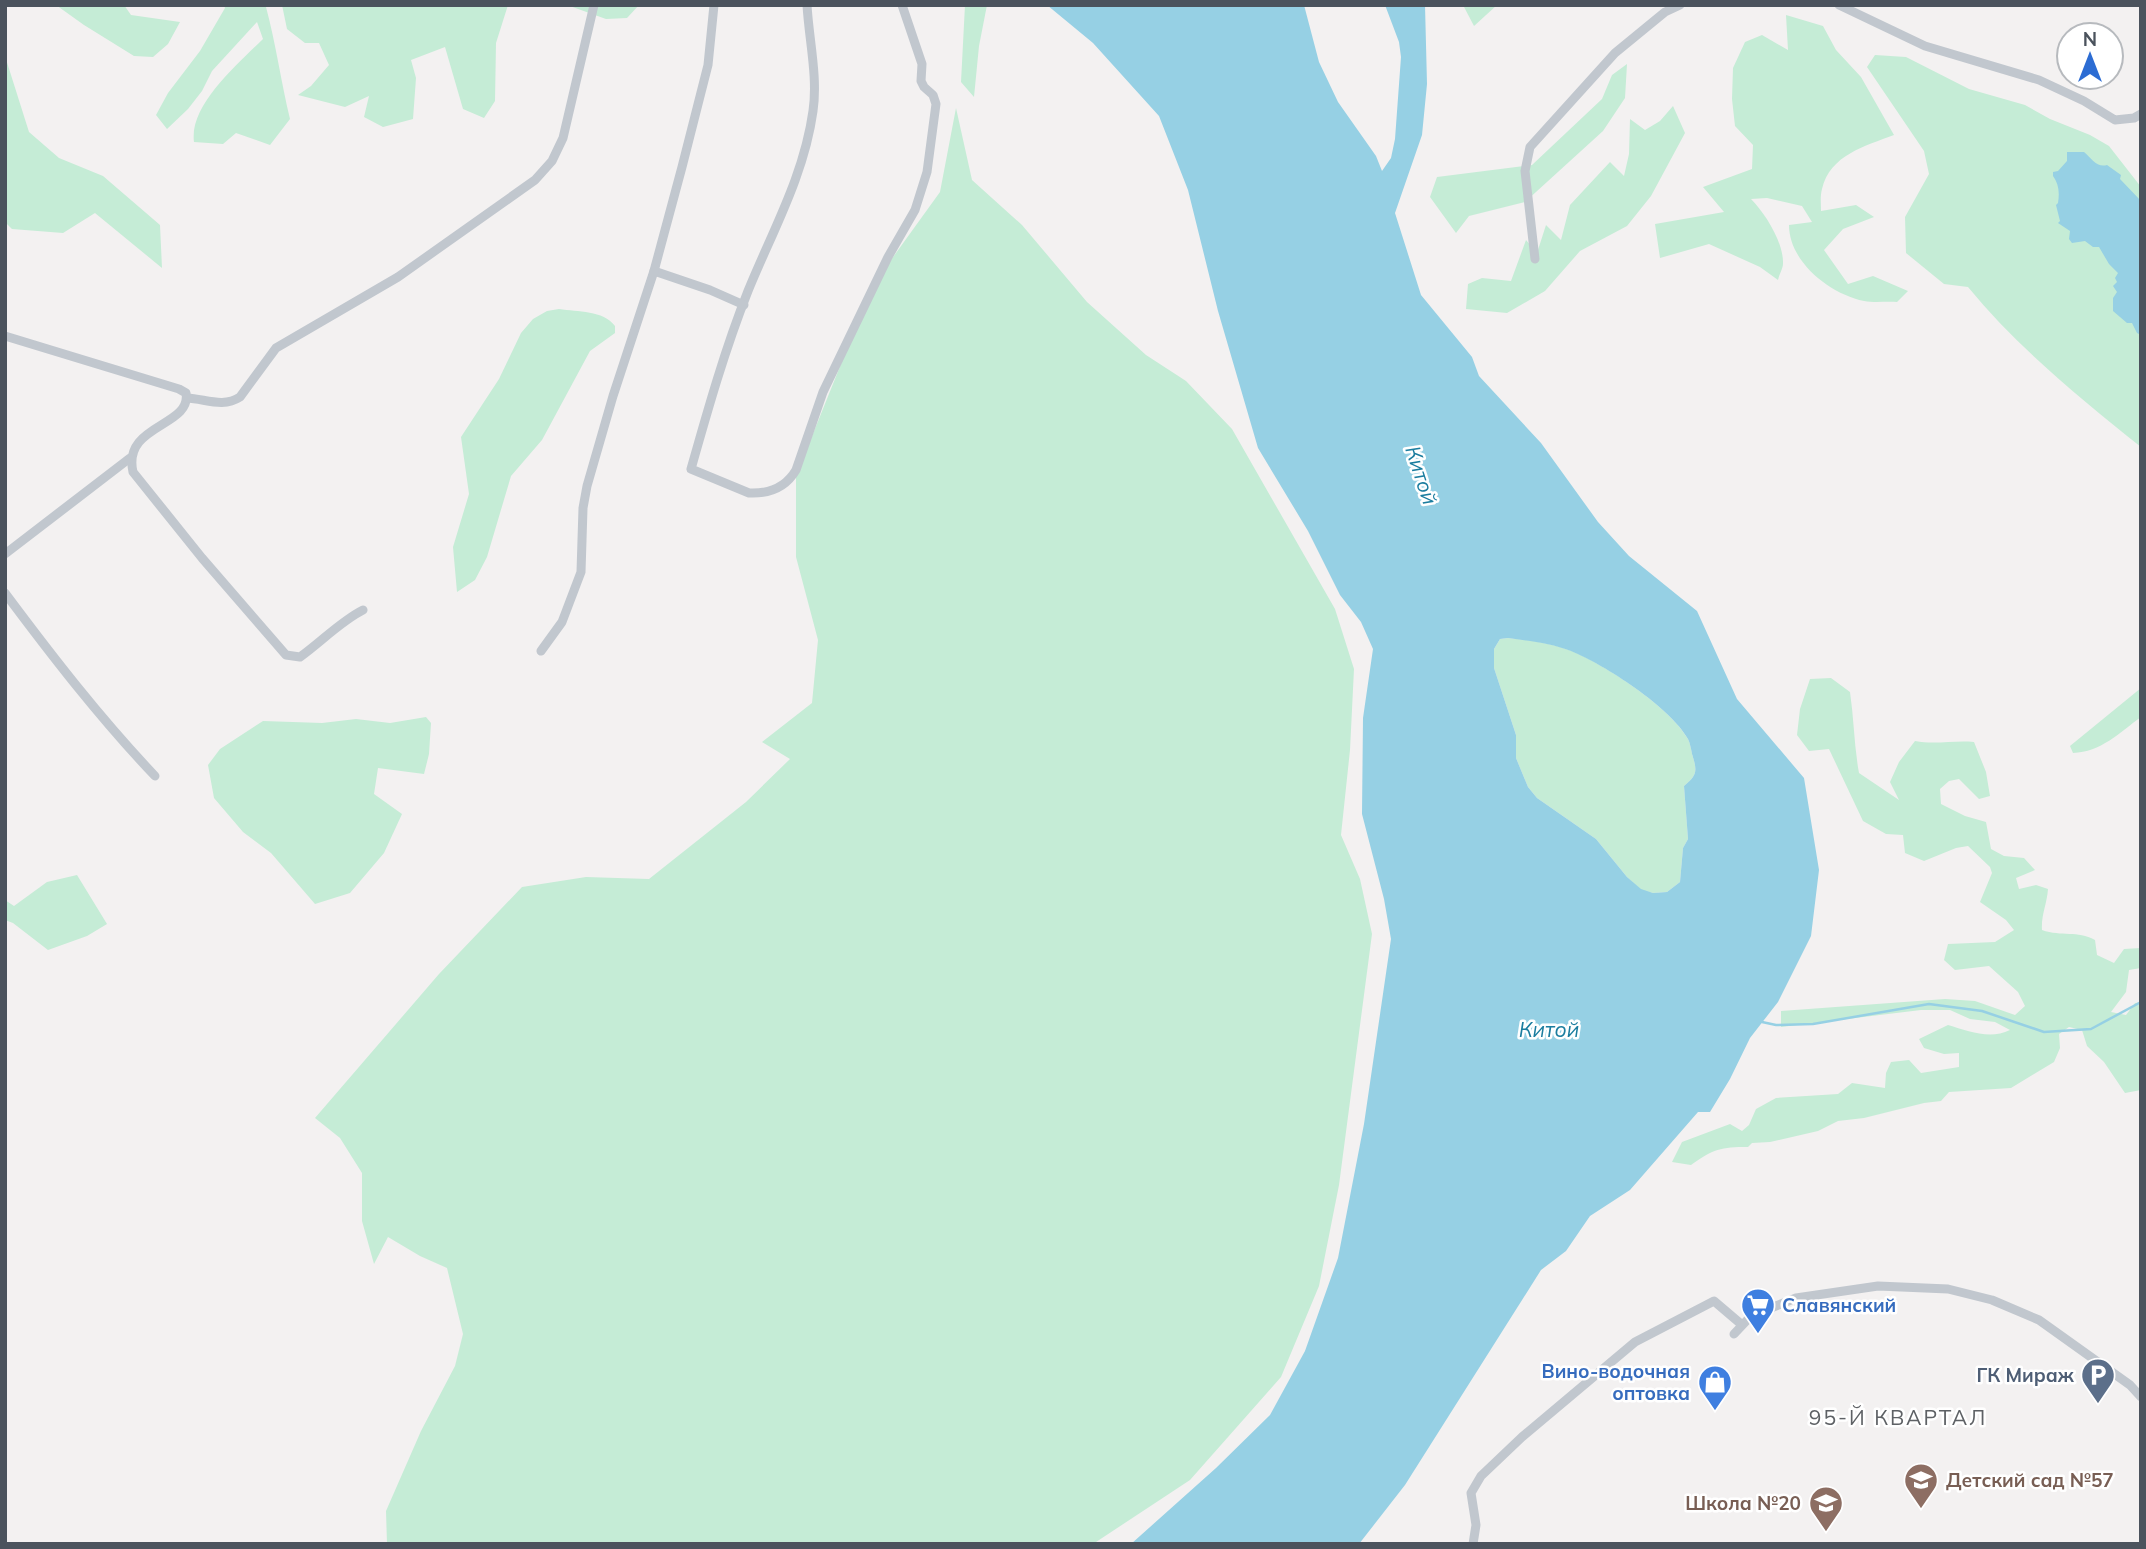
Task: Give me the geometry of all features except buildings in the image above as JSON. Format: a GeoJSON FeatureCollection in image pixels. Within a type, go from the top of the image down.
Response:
{"type":"FeatureCollection","features":[{"type":"Feature","properties":{"kind":"street"},"geometry":{"type":"LineString","coordinates":[[187,398],[216,403],[232,402],[240,397],[276,348],[398,277],[535,180],[552,161],[564,138],[594,5]]}},
{"type":"Feature","properties":{"kind":"street"},"geometry":{"type":"LineString","coordinates":[[541,651],[562,622],[581,572],[583,508],[587,486],[612,396],[654,271],[708,65],[715,5]]}},
{"type":"Feature","properties":{"kind":"street"},"geometry":{"type":"LineString","coordinates":[[807,5],[815,91],[809,133],[782,217],[744,305],[716,380],[691,469],[749,493],[758,494],[790,480],[796,470],[823,393],[888,257],[909,221],[924,183],[936,104],[933,95],[921,82],[922,64],[902,5]]}},
{"type":"Feature","properties":{"kind":"street"},"geometry":{"type":"LineString","coordinates":[[1535,259],[1525,171],[1530,147],[1615,53],[1665,12],[1680,5]]}},
{"type":"Feature","properties":{"kind":"street"},"geometry":{"type":"LineString","coordinates":[[1839,5],[1925,46],[2039,80],[2084,101],[2115,120],[2134,118],[2141,114]]}},
{"type":"Feature","properties":{"kind":"street"},"geometry":{"type":"LineString","coordinates":[[654,271],[744,305]]}},
{"type":"Feature","properties":{"kind":"street"},"geometry":{"type":"LineString","coordinates":[[5,336],[186,393],[187,398],[182,410],[134,445],[130,458],[133,472],[202,558],[286,655],[300,656],[349,617],[363,610]]}},
{"type":"Feature","properties":{"kind":"street"},"geometry":{"type":"LineString","coordinates":[[5,554],[130,458]]}},
{"type":"Feature","properties":{"kind":"street"},"geometry":{"type":"LineString","coordinates":[[5,593],[67,677],[155,776]]}},
{"type":"Feature","properties":{"kind":"street"},"geometry":{"type":"LineString","coordinates":[[1734,1334],[1751,1316],[1796,1298],[1878,1286],[1948,1289],[1992,1300],[2039,1320],[2130,1385],[2141,1396]]}},
{"type":"Feature","properties":{"kind":"street"},"geometry":{"type":"LineString","coordinates":[[1474,1544],[1476,1525],[1471,1493],[1481,1476],[1522,1437],[1635,1342],[1714,1301],[1741,1324]]}},
{"type":"Feature","properties":{"kind":"green space"},"geometry":{"type":"Polygon","coordinates":[[[56,5],[124,5],[131,15],[180,22],[168,44],[153,57],[134,56],[56,5]]]}},
{"type":"Feature","properties":{"kind":"green space"},"geometry":{"type":"Polygon","coordinates":[[[224,5],[266,7],[290,119],[270,145],[236,133],[223,144],[194,142],[199,114],[207,100],[217,86],[263,39],[257,22],[212,71],[202,91],[188,109],[167,129],[156,115],[168,93],[200,51],[225,8],[224,5]]]}},
{"type":"Feature","properties":{"kind":"green space"},"geometry":{"type":"Polygon","coordinates":[[[282,5],[508,5],[496,43],[495,101],[484,118],[463,109],[445,47],[411,60],[416,78],[413,119],[383,127],[364,117],[369,96],[345,107],[298,95],[311,86],[329,65],[319,43],[305,43],[287,29],[282,5]]]}},
{"type":"Feature","properties":{"kind":"green space"},"geometry":{"type":"Polygon","coordinates":[[[567,5],[639,5],[627,18],[606,19],[567,5]]]}},
{"type":"Feature","properties":{"kind":"green space"},"geometry":{"type":"Polygon","coordinates":[[[965,5],[987,5],[979,46],[974,97],[961,82],[965,5]]]}},
{"type":"Feature","properties":{"kind":"green space"},"geometry":{"type":"Polygon","coordinates":[[[1463,5],[1497,5],[1474,26],[1463,5]]]}},
{"type":"Feature","properties":{"kind":"green space"},"geometry":{"type":"Polygon","coordinates":[[[1786,15],[1823,26],[1836,50],[1861,77],[1894,135],[1850,153],[1833,168],[1826,177],[1821,192],[1821,211],[1856,205],[1874,217],[1843,229],[1824,250],[1848,284],[1873,276],[1908,291],[1897,302],[1864,301],[1825,284],[1804,263],[1791,239],[1789,225],[1812,222],[1802,206],[1767,198],[1751,199],[1768,220],[1780,247],[1783,264],[1778,280],[1760,267],[1709,244],[1660,258],[1655,224],[1724,212],[1703,187],[1752,169],[1753,145],[1735,126],[1733,68],[1745,42],[1762,35],[1788,50],[1786,15]]]}},
{"type":"Feature","properties":{"kind":"green space"},"geometry":{"type":"Polygon","coordinates":[[[1875,55],[1906,57],[1969,89],[2025,105],[2050,119],[2090,135],[2109,146],[2141,187],[2141,447],[2029,352],[1968,287],[1944,284],[1906,253],[1905,217],[1929,174],[1924,151],[1867,67],[1875,55]]]}},
{"type":"Feature","properties":{"kind":"green space"},"geometry":{"type":"Polygon","coordinates":[[[5,56],[29,132],[59,158],[103,176],[160,225],[162,268],[95,213],[63,233],[12,229],[5,222],[5,56]]]}},
{"type":"Feature","properties":{"kind":"green space"},"geometry":{"type":"Polygon","coordinates":[[[1627,64],[1625,98],[1603,131],[1525,202],[1469,216],[1456,233],[1430,197],[1437,177],[1532,165],[1602,99],[1612,75],[1627,64]]]}},
{"type":"Feature","properties":{"kind":"green space"},"geometry":{"type":"Polygon","coordinates":[[[1673,106],[1685,133],[1651,196],[1627,226],[1580,251],[1545,291],[1507,313],[1466,309],[1468,284],[1482,278],[1511,281],[1526,240],[1537,253],[1546,225],[1561,240],[1570,205],[1610,162],[1624,176],[1629,154],[1630,119],[1645,130],[1660,121],[1673,106]]]}},
{"type":"Feature","properties":{"kind":"green space"},"geometry":{"type":"Polygon","coordinates":[[[956,108],[972,180],[1022,225],[1087,302],[1146,355],[1186,381],[1232,429],[1335,609],[1354,669],[1350,750],[1341,835],[1360,879],[1372,934],[1339,1185],[1319,1286],[1281,1377],[1190,1480],[1093,1544],[387,1544],[386,1511],[421,1431],[455,1366],[463,1334],[447,1268],[388,1237],[374,1264],[362,1221],[362,1173],[340,1138],[315,1118],[439,974],[522,887],[586,877],[649,879],[746,802],[790,759],[762,742],[812,703],[818,640],[796,557],[796,476],[843,359],[883,271],[940,192],[956,108]]]}},
{"type":"Feature","properties":{"kind":"green space"},"geometry":{"type":"Polygon","coordinates":[[[559,309],[604,317],[615,326],[615,333],[590,351],[542,440],[511,476],[487,557],[475,580],[457,592],[453,547],[469,494],[461,437],[499,379],[521,333],[533,319],[547,311],[559,309]]]}},
{"type":"Feature","properties":{"kind":"green space"},"geometry":{"type":"Polygon","coordinates":[[[1500,639],[1540,642],[1586,657],[1636,688],[1667,714],[1688,739],[1695,768],[1692,779],[1684,786],[1688,839],[1683,848],[1680,882],[1667,892],[1641,890],[1596,839],[1537,798],[1528,787],[1516,758],[1516,735],[1494,668],[1494,649],[1500,639]]]}},
{"type":"Feature","properties":{"kind":"green space"},"geometry":{"type":"Polygon","coordinates":[[[1831,678],[1850,692],[1859,773],[1899,800],[1890,782],[1899,762],[1915,741],[1974,742],[1986,772],[1990,796],[1979,799],[1959,779],[1949,781],[1940,789],[1941,804],[1965,816],[1986,822],[1991,849],[2004,856],[2024,858],[2035,870],[2016,878],[2019,889],[2036,885],[2048,889],[2042,930],[2082,935],[2095,940],[2097,955],[2114,963],[2124,949],[2141,948],[2141,968],[2129,970],[2126,992],[2111,1012],[2126,1015],[2135,1003],[2141,1002],[2141,1090],[2125,1093],[2104,1062],[2087,1046],[2082,1030],[2069,1027],[2059,1034],[2060,1048],[2054,1062],[2011,1088],[1949,1092],[1941,1101],[1838,1121],[1818,1131],[1770,1142],[1752,1143],[1748,1147],[1718,1150],[1691,1165],[1672,1162],[1682,1142],[1730,1124],[1742,1131],[1749,1125],[1756,1109],[1776,1098],[1838,1094],[1852,1083],[1885,1088],[1886,1073],[1891,1062],[1909,1060],[1921,1073],[1959,1067],[1959,1053],[1944,1054],[1924,1048],[1919,1039],[1948,1025],[1987,1034],[2010,1030],[1995,1022],[1970,1019],[1950,1010],[1921,1010],[1781,1027],[1781,1011],[1945,999],[1975,1001],[2015,1015],[2025,1006],[2018,992],[1989,966],[1955,970],[1944,960],[1948,944],[1995,942],[2014,930],[2006,920],[1980,902],[1992,873],[1990,867],[1968,846],[1924,861],[1905,853],[1903,835],[1886,834],[1863,821],[1829,749],[1809,751],[1797,735],[1800,709],[1810,679],[1831,678]]]}},
{"type":"Feature","properties":{"kind":"green space"},"geometry":{"type":"Polygon","coordinates":[[[2141,688],[2141,717],[2101,745],[2073,753],[2070,746],[2141,688]]]}},
{"type":"Feature","properties":{"kind":"green space"},"geometry":{"type":"Polygon","coordinates":[[[426,717],[431,723],[429,754],[424,774],[378,768],[374,794],[402,814],[384,853],[350,893],[315,904],[271,853],[243,832],[214,798],[208,765],[220,749],[263,721],[322,723],[356,719],[390,723],[426,717]]]}},
{"type":"Feature","properties":{"kind":"green space"},"geometry":{"type":"Polygon","coordinates":[[[77,875],[107,924],[87,936],[48,950],[13,923],[5,920],[5,900],[14,906],[47,882],[77,875]]]}},
{"type":"Feature","properties":{"kind":"water","name":"Китой"},"geometry":{"type":"Polygon","coordinates":[[[1047,5],[1304,5],[1319,62],[1338,102],[1376,156],[1382,171],[1391,158],[1395,139],[1401,57],[1399,42],[1385,5],[1425,5],[1427,84],[1422,135],[1395,213],[1421,295],[1472,357],[1479,376],[1541,443],[1598,522],[1629,556],[1697,611],[1737,699],[1804,778],[1819,870],[1811,936],[1778,1002],[1750,1038],[1710,1112],[1698,1112],[1630,1190],[1590,1216],[1566,1251],[1541,1270],[1405,1485],[1359,1544],[1131,1544],[1216,1468],[1270,1415],[1305,1351],[1338,1258],[1364,1124],[1391,939],[1384,899],[1362,814],[1363,718],[1373,649],[1361,622],[1340,595],[1308,531],[1258,448],[1218,311],[1188,190],[1159,116],[1093,43],[1047,5]],[[1508,638],[1500,639],[1494,649],[1494,668],[1516,735],[1516,758],[1528,787],[1537,798],[1596,839],[1627,877],[1641,889],[1653,893],[1667,892],[1680,882],[1683,848],[1688,839],[1684,786],[1692,779],[1695,768],[1688,739],[1667,714],[1636,688],[1585,657],[1563,648],[1508,638]]]}},
{"type":"Feature","properties":{"kind":"water"},"geometry":{"type":"Polygon","coordinates":[[[2067,152],[2084,152],[2097,164],[2107,165],[2121,175],[2120,179],[2141,201],[2141,335],[2132,323],[2127,323],[2113,311],[2113,298],[2117,292],[2113,286],[2117,282],[2115,278],[2118,273],[2099,247],[2093,247],[2085,241],[2072,243],[2069,239],[2070,231],[2058,223],[2060,221],[2056,205],[2059,191],[2053,172],[2058,171],[2067,161],[2067,152]]]}},
{"type":"Feature","properties":{"kind":"waterway"},"geometry":{"type":"LineString","coordinates":[[1762,1022],[1776,1025],[1813,1024],[1929,1004],[1982,1011],[2044,1032],[2091,1029],[2141,1002]]}},
{"type":"Feature","properties":{"kind":"place","name":"Славянский"},"geometry":{"type":"Point","coordinates":[1758,1335]}},
{"type":"Feature","properties":{"kind":"place","name":"ГК Мираж"},"geometry":{"type":"Point","coordinates":[2098,1405]}},
{"type":"Feature","properties":{"kind":"place","name":"Вино-водочная оптовка"},"geometry":{"type":"Point","coordinates":[1715,1412]}},
{"type":"Feature","properties":{"kind":"place","name":"Детский сад №57"},"geometry":{"type":"Point","coordinates":[1921,1510]}},
{"type":"Feature","properties":{"kind":"place","name":"Школа №20"},"geometry":{"type":"Point","coordinates":[1826,1533]}},
{"type":"Feature","properties":{"kind":"district","name":"95-Й КВАРТАЛ"},"geometry":{"type":"Point","coordinates":[1898,1417]}}]}
